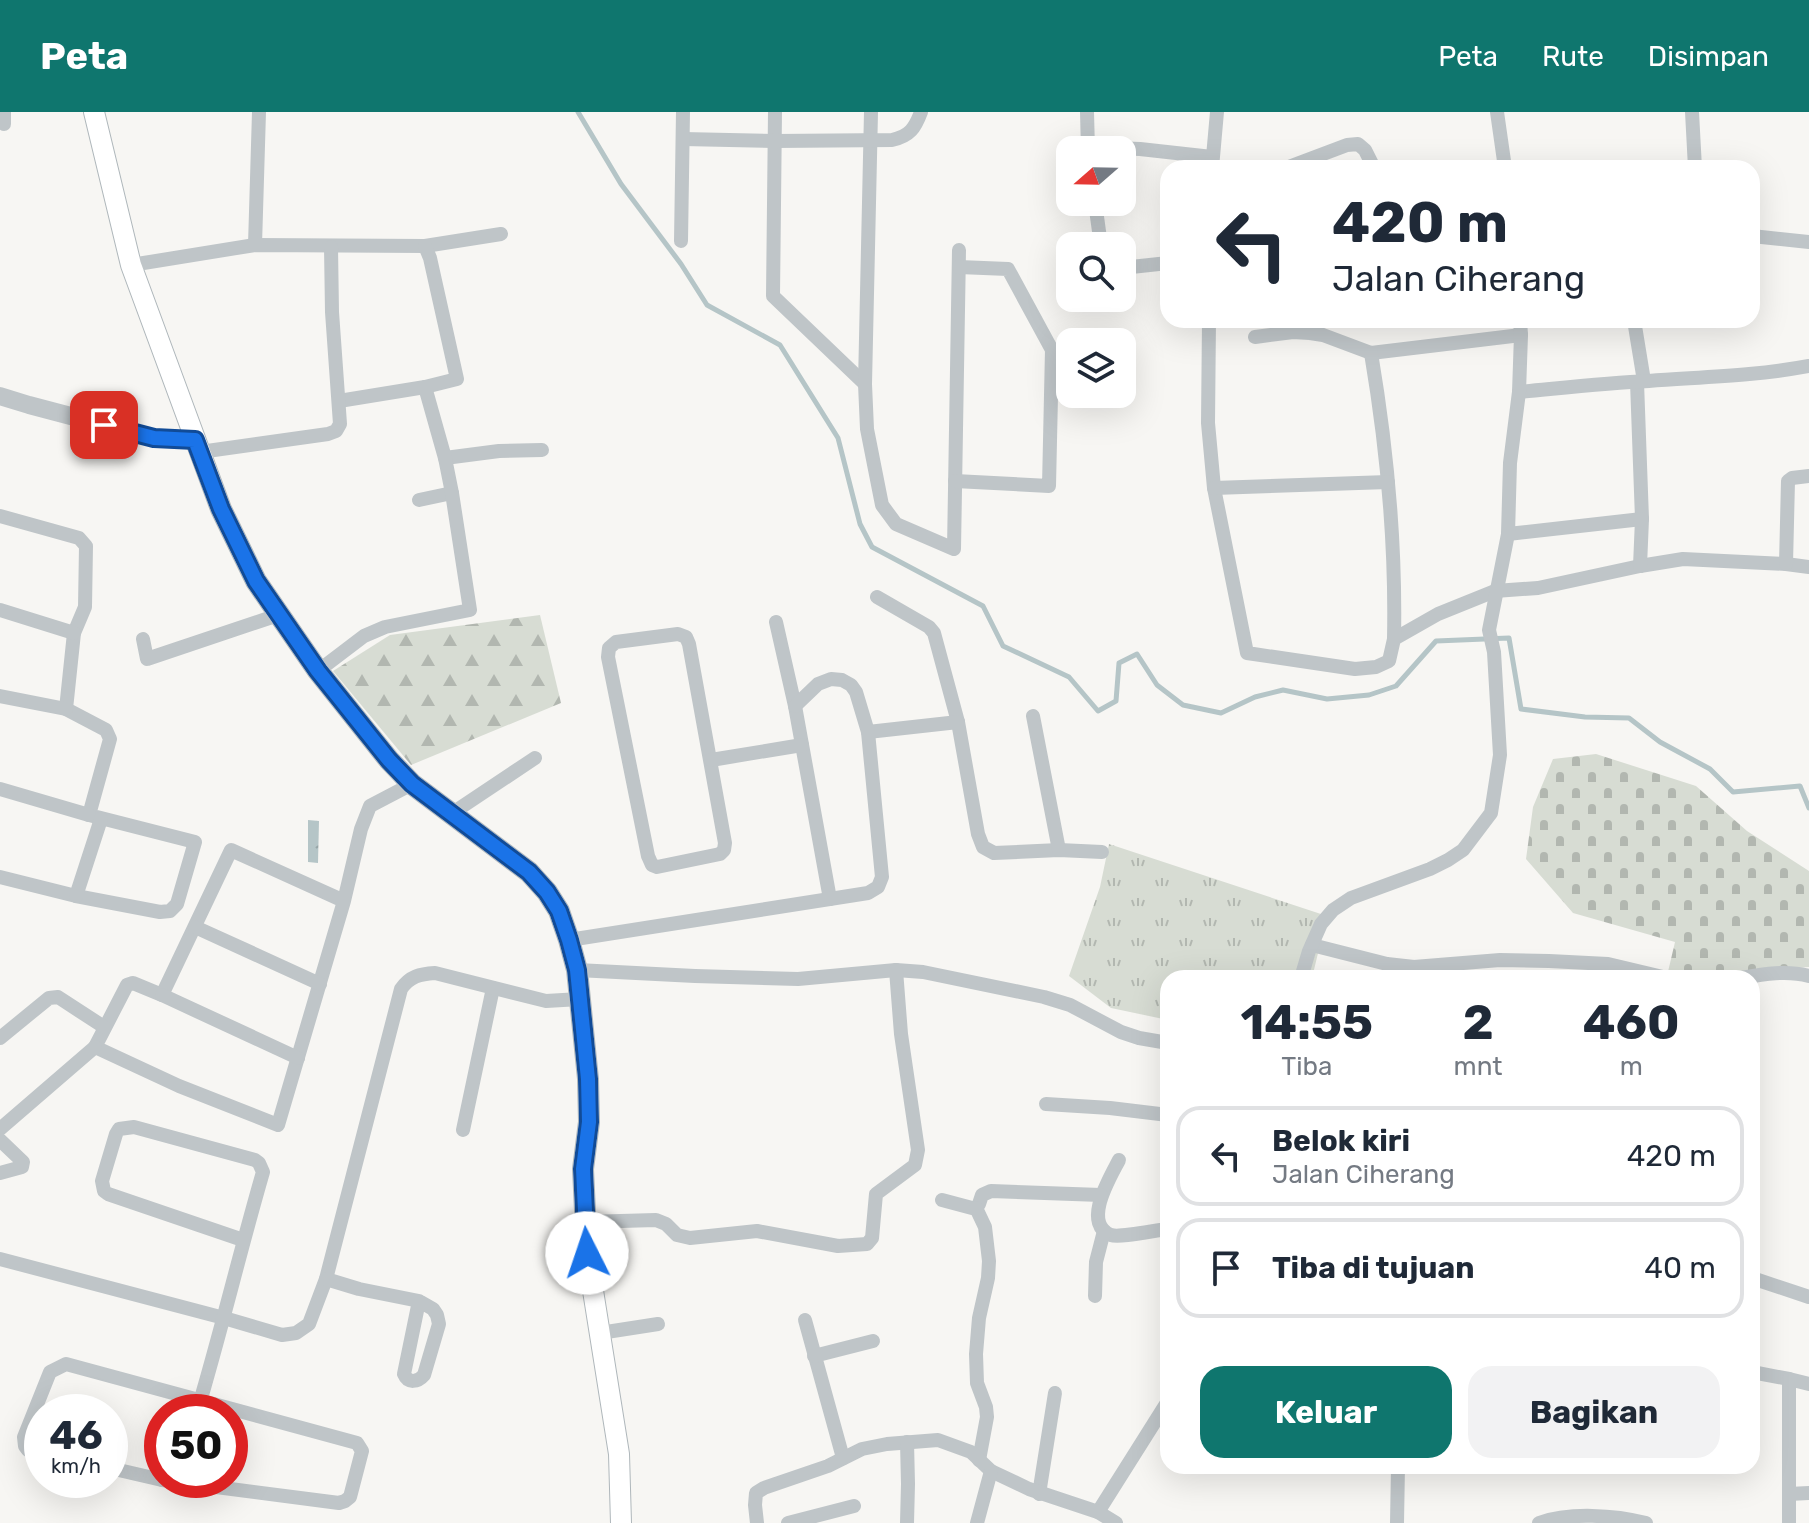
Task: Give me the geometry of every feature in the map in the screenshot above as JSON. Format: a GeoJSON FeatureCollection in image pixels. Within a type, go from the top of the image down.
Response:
{"type":"FeatureCollection","features":[{"type":"Feature","properties":{"kind":"main road"},"geometry":{"type":"LineString","coordinates":[[94,112],[131,265],[221,509],[256,581],[318,671],[389,760],[412,784],[529,872],[559,911],[577,970],[580,999],[588,1079],[589,1122],[583,1169],[587,1253],[619,1454],[621,1523]]}},
{"type":"Feature","properties":{"kind":"street"},"geometry":{"type":"LineString","coordinates":[[255,245],[259,112]]}},
{"type":"Feature","properties":{"kind":"street"},"geometry":{"type":"LineString","coordinates":[[681,241],[683,112]]}},
{"type":"Feature","properties":{"kind":"street"},"geometry":{"type":"LineString","coordinates":[[775,112],[773,296],[865,384]]}},
{"type":"Feature","properties":{"kind":"street"},"geometry":{"type":"LineString","coordinates":[[871,112],[865,384],[867,429],[882,505],[896,524],[954,549],[959,250]]}},
{"type":"Feature","properties":{"kind":"street"},"geometry":{"type":"LineString","coordinates":[[683,139],[892,140],[905,137],[921,112]]}},
{"type":"Feature","properties":{"kind":"street"},"geometry":{"type":"LineString","coordinates":[[1087,112],[1088,136]]}},
{"type":"Feature","properties":{"kind":"street"},"geometry":{"type":"LineString","coordinates":[[1212,160],[1217,112]]}},
{"type":"Feature","properties":{"kind":"street"},"geometry":{"type":"LineString","coordinates":[[1497,112],[1504,160]]}},
{"type":"Feature","properties":{"kind":"street"},"geometry":{"type":"LineString","coordinates":[[1692,112],[1695,160]]}},
{"type":"Feature","properties":{"kind":"street"},"geometry":{"type":"LineString","coordinates":[[1307,160],[1358,144],[1370,160]]}},
{"type":"Feature","properties":{"kind":"street"},"geometry":{"type":"LineString","coordinates":[[1136,149],[1197,160]]}},
{"type":"Feature","properties":{"kind":"street"},"geometry":{"type":"LineString","coordinates":[[131,265],[255,245],[425,246],[501,234]]}},
{"type":"Feature","properties":{"kind":"street"},"geometry":{"type":"LineString","coordinates":[[1760,237],[1809,242]]}},
{"type":"Feature","properties":{"kind":"street"},"geometry":{"type":"LineString","coordinates":[[339,401],[457,379],[425,246]]}},
{"type":"Feature","properties":{"kind":"street"},"geometry":{"type":"LineString","coordinates":[[0,396],[154,438],[198,446],[336,431],[340,424],[331,247]]}},
{"type":"Feature","properties":{"kind":"street"},"geometry":{"type":"LineString","coordinates":[[1136,266],[1160,264]]}},
{"type":"Feature","properties":{"kind":"street"},"geometry":{"type":"LineString","coordinates":[[955,481],[1049,486],[1052,365],[1052,350],[1008,269],[959,267]]}},
{"type":"Feature","properties":{"kind":"street"},"geometry":{"type":"LineString","coordinates":[[1209,328],[1208,423],[1214,488],[1247,653],[1355,669],[1376,667],[1389,661],[1394,639],[1393,523],[1382,417],[1371,353]]}},
{"type":"Feature","properties":{"kind":"street"},"geometry":{"type":"LineString","coordinates":[[1255,337],[1322,328],[1371,353],[1521,328],[1519,392],[1510,463],[1508,534],[1489,630],[1494,652],[1500,755],[1491,813],[1463,850],[1448,860],[1351,898],[1333,910],[1321,924],[1304,970]]}},
{"type":"Feature","properties":{"kind":"street"},"geometry":{"type":"LineString","coordinates":[[1635,328],[1640,381],[1640,566]]}},
{"type":"Feature","properties":{"kind":"street"},"geometry":{"type":"LineString","coordinates":[[1519,392],[1809,366]]}},
{"type":"Feature","properties":{"kind":"street"},"geometry":{"type":"LineString","coordinates":[[318,671],[364,636],[385,627],[470,610],[445,458],[425,387]]}},
{"type":"Feature","properties":{"kind":"street"},"geometry":{"type":"LineString","coordinates":[[445,458],[499,451],[542,450]]}},
{"type":"Feature","properties":{"kind":"street"},"geometry":{"type":"LineString","coordinates":[[1786,564],[1788,483],[1792,478],[1809,476]]}},
{"type":"Feature","properties":{"kind":"street"},"geometry":{"type":"LineString","coordinates":[[1214,488],[1388,482]]}},
{"type":"Feature","properties":{"kind":"street"},"geometry":{"type":"LineString","coordinates":[[419,500],[452,493]]}},
{"type":"Feature","properties":{"kind":"street"},"geometry":{"type":"LineString","coordinates":[[0,516],[79,538],[86,546],[85,607],[74,633],[66,709]]}},
{"type":"Feature","properties":{"kind":"street"},"geometry":{"type":"LineString","coordinates":[[1508,534],[1642,519]]}},
{"type":"Feature","properties":{"kind":"street"},"geometry":{"type":"LineString","coordinates":[[1394,639],[1438,614],[1495,591],[1538,588],[1683,559],[1809,567]]}},
{"type":"Feature","properties":{"kind":"street"},"geometry":{"type":"LineString","coordinates":[[877,597],[929,627],[934,633],[958,722],[983,847],[994,853],[1102,852]]}},
{"type":"Feature","properties":{"kind":"street"},"geometry":{"type":"LineString","coordinates":[[0,610],[74,633]]}},
{"type":"Feature","properties":{"kind":"street"},"geometry":{"type":"LineString","coordinates":[[143,639],[147,659],[278,615]]}},
{"type":"Feature","properties":{"kind":"street"},"geometry":{"type":"LineString","coordinates":[[776,622],[795,706],[830,899]]}},
{"type":"Feature","properties":{"kind":"street"},"geometry":{"type":"LineString","coordinates":[[678,634],[686,637],[711,760],[724,850],[714,856],[657,867],[652,865],[608,657],[609,648],[616,642],[678,634]]}},
{"type":"Feature","properties":{"kind":"street"},"geometry":{"type":"LineString","coordinates":[[569,940],[868,893],[878,887],[882,877],[868,732],[856,692],[842,680],[831,679],[818,684],[795,706]]}},
{"type":"Feature","properties":{"kind":"street"},"geometry":{"type":"LineString","coordinates":[[0,696],[66,709],[106,730],[110,736],[76,896]]}},
{"type":"Feature","properties":{"kind":"street"},"geometry":{"type":"LineString","coordinates":[[1033,716],[1059,850]]}},
{"type":"Feature","properties":{"kind":"street"},"geometry":{"type":"LineString","coordinates":[[868,732],[958,722]]}},
{"type":"Feature","properties":{"kind":"street"},"geometry":{"type":"LineString","coordinates":[[711,760],[802,745]]}},
{"type":"Feature","properties":{"kind":"street"},"geometry":{"type":"LineString","coordinates":[[451,814],[535,758]]}},
{"type":"Feature","properties":{"kind":"street"},"geometry":{"type":"LineString","coordinates":[[95,1047],[179,1086],[278,1125],[370,806],[412,784]]}},
{"type":"Feature","properties":{"kind":"street"},"geometry":{"type":"LineString","coordinates":[[0,789],[195,842],[177,904],[170,911],[160,912],[76,896],[0,877]]}},
{"type":"Feature","properties":{"kind":"street"},"geometry":{"type":"LineString","coordinates":[[162,995],[231,850],[344,901]]}},
{"type":"Feature","properties":{"kind":"street"},"geometry":{"type":"LineString","coordinates":[[195,927],[320,984]]}},
{"type":"Feature","properties":{"kind":"street"},"geometry":{"type":"LineString","coordinates":[[1312,945],[1387,964],[1414,967],[1500,960],[1608,964],[1633,970]]}},
{"type":"Feature","properties":{"kind":"street"},"geometry":{"type":"LineString","coordinates":[[577,970],[798,979],[896,970],[923,972],[1044,997],[1070,1005],[1121,1032],[1160,1042]]}},
{"type":"Feature","properties":{"kind":"street"},"geometry":{"type":"LineString","coordinates":[[585,1222],[656,1220],[666,1224],[677,1235],[690,1238],[757,1231],[838,1246],[867,1244],[872,1238],[876,1194],[915,1165],[918,1150],[908,1094],[896,970]]}},
{"type":"Feature","properties":{"kind":"street"},"geometry":{"type":"LineString","coordinates":[[0,1259],[282,1335],[296,1333],[309,1324],[326,1279],[401,989],[407,981],[421,974],[435,973],[546,1001],[580,999]]}},
{"type":"Feature","properties":{"kind":"street"},"geometry":{"type":"LineString","coordinates":[[1760,975],[1776,973],[1809,976]]}},
{"type":"Feature","properties":{"kind":"street"},"geometry":{"type":"LineString","coordinates":[[0,1129],[95,1047],[127,985],[133,983],[298,1058]]}},
{"type":"Feature","properties":{"kind":"street"},"geometry":{"type":"LineString","coordinates":[[463,1130],[493,988]]}},
{"type":"Feature","properties":{"kind":"street"},"geometry":{"type":"LineString","coordinates":[[0,1038],[49,998],[55,997],[104,1027]]}},
{"type":"Feature","properties":{"kind":"street"},"geometry":{"type":"LineString","coordinates":[[1046,1104],[1160,1114]]}},
{"type":"Feature","properties":{"kind":"street"},"geometry":{"type":"LineString","coordinates":[[202,1394],[263,1172],[259,1163],[134,1127],[119,1129],[102,1181],[104,1191],[243,1240]]}},
{"type":"Feature","properties":{"kind":"street"},"geometry":{"type":"LineString","coordinates":[[0,1140],[24,1165],[0,1173]]}},
{"type":"Feature","properties":{"kind":"street"},"geometry":{"type":"LineString","coordinates":[[1119,1160],[1098,1207],[1104,1231],[1113,1236],[1160,1230]]}},
{"type":"Feature","properties":{"kind":"street"},"geometry":{"type":"LineString","coordinates":[[976,1208],[982,1195],[991,1191],[1101,1195]]}},
{"type":"Feature","properties":{"kind":"street"},"geometry":{"type":"LineString","coordinates":[[942,1200],[976,1208]]}},
{"type":"Feature","properties":{"kind":"street"},"geometry":{"type":"LineString","coordinates":[[976,1208],[985,1227],[989,1261],[976,1354],[977,1383],[987,1417],[979,1460]]}},
{"type":"Feature","properties":{"kind":"street"},"geometry":{"type":"LineString","coordinates":[[1095,1296],[1096,1262],[1104,1231]]}},
{"type":"Feature","properties":{"kind":"street"},"geometry":{"type":"LineString","coordinates":[[326,1279],[419,1301],[433,1309],[439,1324],[424,1375],[413,1381],[404,1374],[419,1301]]}},
{"type":"Feature","properties":{"kind":"street"},"geometry":{"type":"LineString","coordinates":[[1760,1281],[1809,1297]]}},
{"type":"Feature","properties":{"kind":"street"},"geometry":{"type":"LineString","coordinates":[[805,1320],[843,1458]]}},
{"type":"Feature","properties":{"kind":"street"},"geometry":{"type":"LineString","coordinates":[[600,1333],[658,1324]]}},
{"type":"Feature","properties":{"kind":"street"},"geometry":{"type":"LineString","coordinates":[[814,1356],[873,1341]]}},
{"type":"Feature","properties":{"kind":"street"},"geometry":{"type":"LineString","coordinates":[[41,1394],[50,1372],[66,1364],[158,1394]]}},
{"type":"Feature","properties":{"kind":"street"},"geometry":{"type":"LineString","coordinates":[[1760,1374],[1809,1384]]}},
{"type":"Feature","properties":{"kind":"street"},"geometry":{"type":"LineString","coordinates":[[1789,1379],[1789,1523]]}},
{"type":"Feature","properties":{"kind":"street"},"geometry":{"type":"LineString","coordinates":[[1039,1494],[1055,1393]]}},
{"type":"Feature","properties":{"kind":"street"},"geometry":{"type":"LineString","coordinates":[[1098,1512],[1160,1414]]}},
{"type":"Feature","properties":{"kind":"street"},"geometry":{"type":"LineString","coordinates":[[248,1418],[357,1443],[362,1451],[350,1497],[345,1501],[339,1503],[248,1491]]}},
{"type":"Feature","properties":{"kind":"street"},"geometry":{"type":"LineString","coordinates":[[757,1523],[756,1493],[764,1488],[828,1466],[862,1449],[938,1440],[971,1452],[991,1471],[1039,1494],[1098,1512],[1116,1523]]}},
{"type":"Feature","properties":{"kind":"street"},"geometry":{"type":"LineString","coordinates":[[907,1442],[907,1523]]}},
{"type":"Feature","properties":{"kind":"street"},"geometry":{"type":"LineString","coordinates":[[977,1523],[991,1471]]}},
{"type":"Feature","properties":{"kind":"street"},"geometry":{"type":"LineString","coordinates":[[1397,1523],[1398,1474]]}},
{"type":"Feature","properties":{"kind":"street"},"geometry":{"type":"LineString","coordinates":[[1789,1494],[1809,1493]]}},
{"type":"Feature","properties":{"kind":"street"},"geometry":{"type":"LineString","coordinates":[[788,1523],[854,1506]]}},
{"type":"Feature","properties":{"kind":"street"},"geometry":{"type":"LineString","coordinates":[[1539,1523],[1591,1516],[1646,1523]]}},
{"type":"Feature","properties":{"kind":"green space"},"geometry":{"type":"Polygon","coordinates":[[[540,615],[561,703],[411,765],[333,671],[390,635],[540,615]]]}},
{"type":"Feature","properties":{"kind":"green space"},"geometry":{"type":"Polygon","coordinates":[[[1596,754],[1696,786],[1747,831],[1809,871],[1809,967],[1668,970],[1675,942],[1573,913],[1526,859],[1533,807],[1553,759],[1596,754]]]}},
{"type":"Feature","properties":{"kind":"green space"},"geometry":{"type":"Polygon","coordinates":[[[1109,844],[1327,916],[1314,970],[1160,970],[1160,1018],[1111,1008],[1069,976],[1100,887],[1109,844]]]}},
{"type":"Feature","properties":{"kind":"water"},"geometry":{"type":"Polygon","coordinates":[[[308,820],[319,821],[318,863],[308,862],[308,820]]]}},
{"type":"Feature","properties":{"kind":"waterway"},"geometry":{"type":"LineString","coordinates":[[578,112],[621,184],[681,264],[707,305],[780,345],[838,438],[860,524],[872,547],[983,606],[1003,646],[1069,677],[1098,711],[1116,701],[1119,663],[1137,654],[1157,685],[1183,705],[1221,713],[1255,697],[1283,690],[1327,699],[1369,695],[1396,686],[1436,641],[1509,638],[1521,709],[1585,717],[1629,718],[1660,742],[1710,769],[1733,792],[1800,786],[1809,808]]}},
{"type":"Feature","properties":{"kind":"route"},"geometry":{"type":"LineString","coordinates":[[104,425],[154,438],[195,440],[221,509],[256,581],[318,671],[412,784],[529,872],[559,911],[577,970],[588,1079],[589,1122],[583,1169],[587,1253]]}}]}
